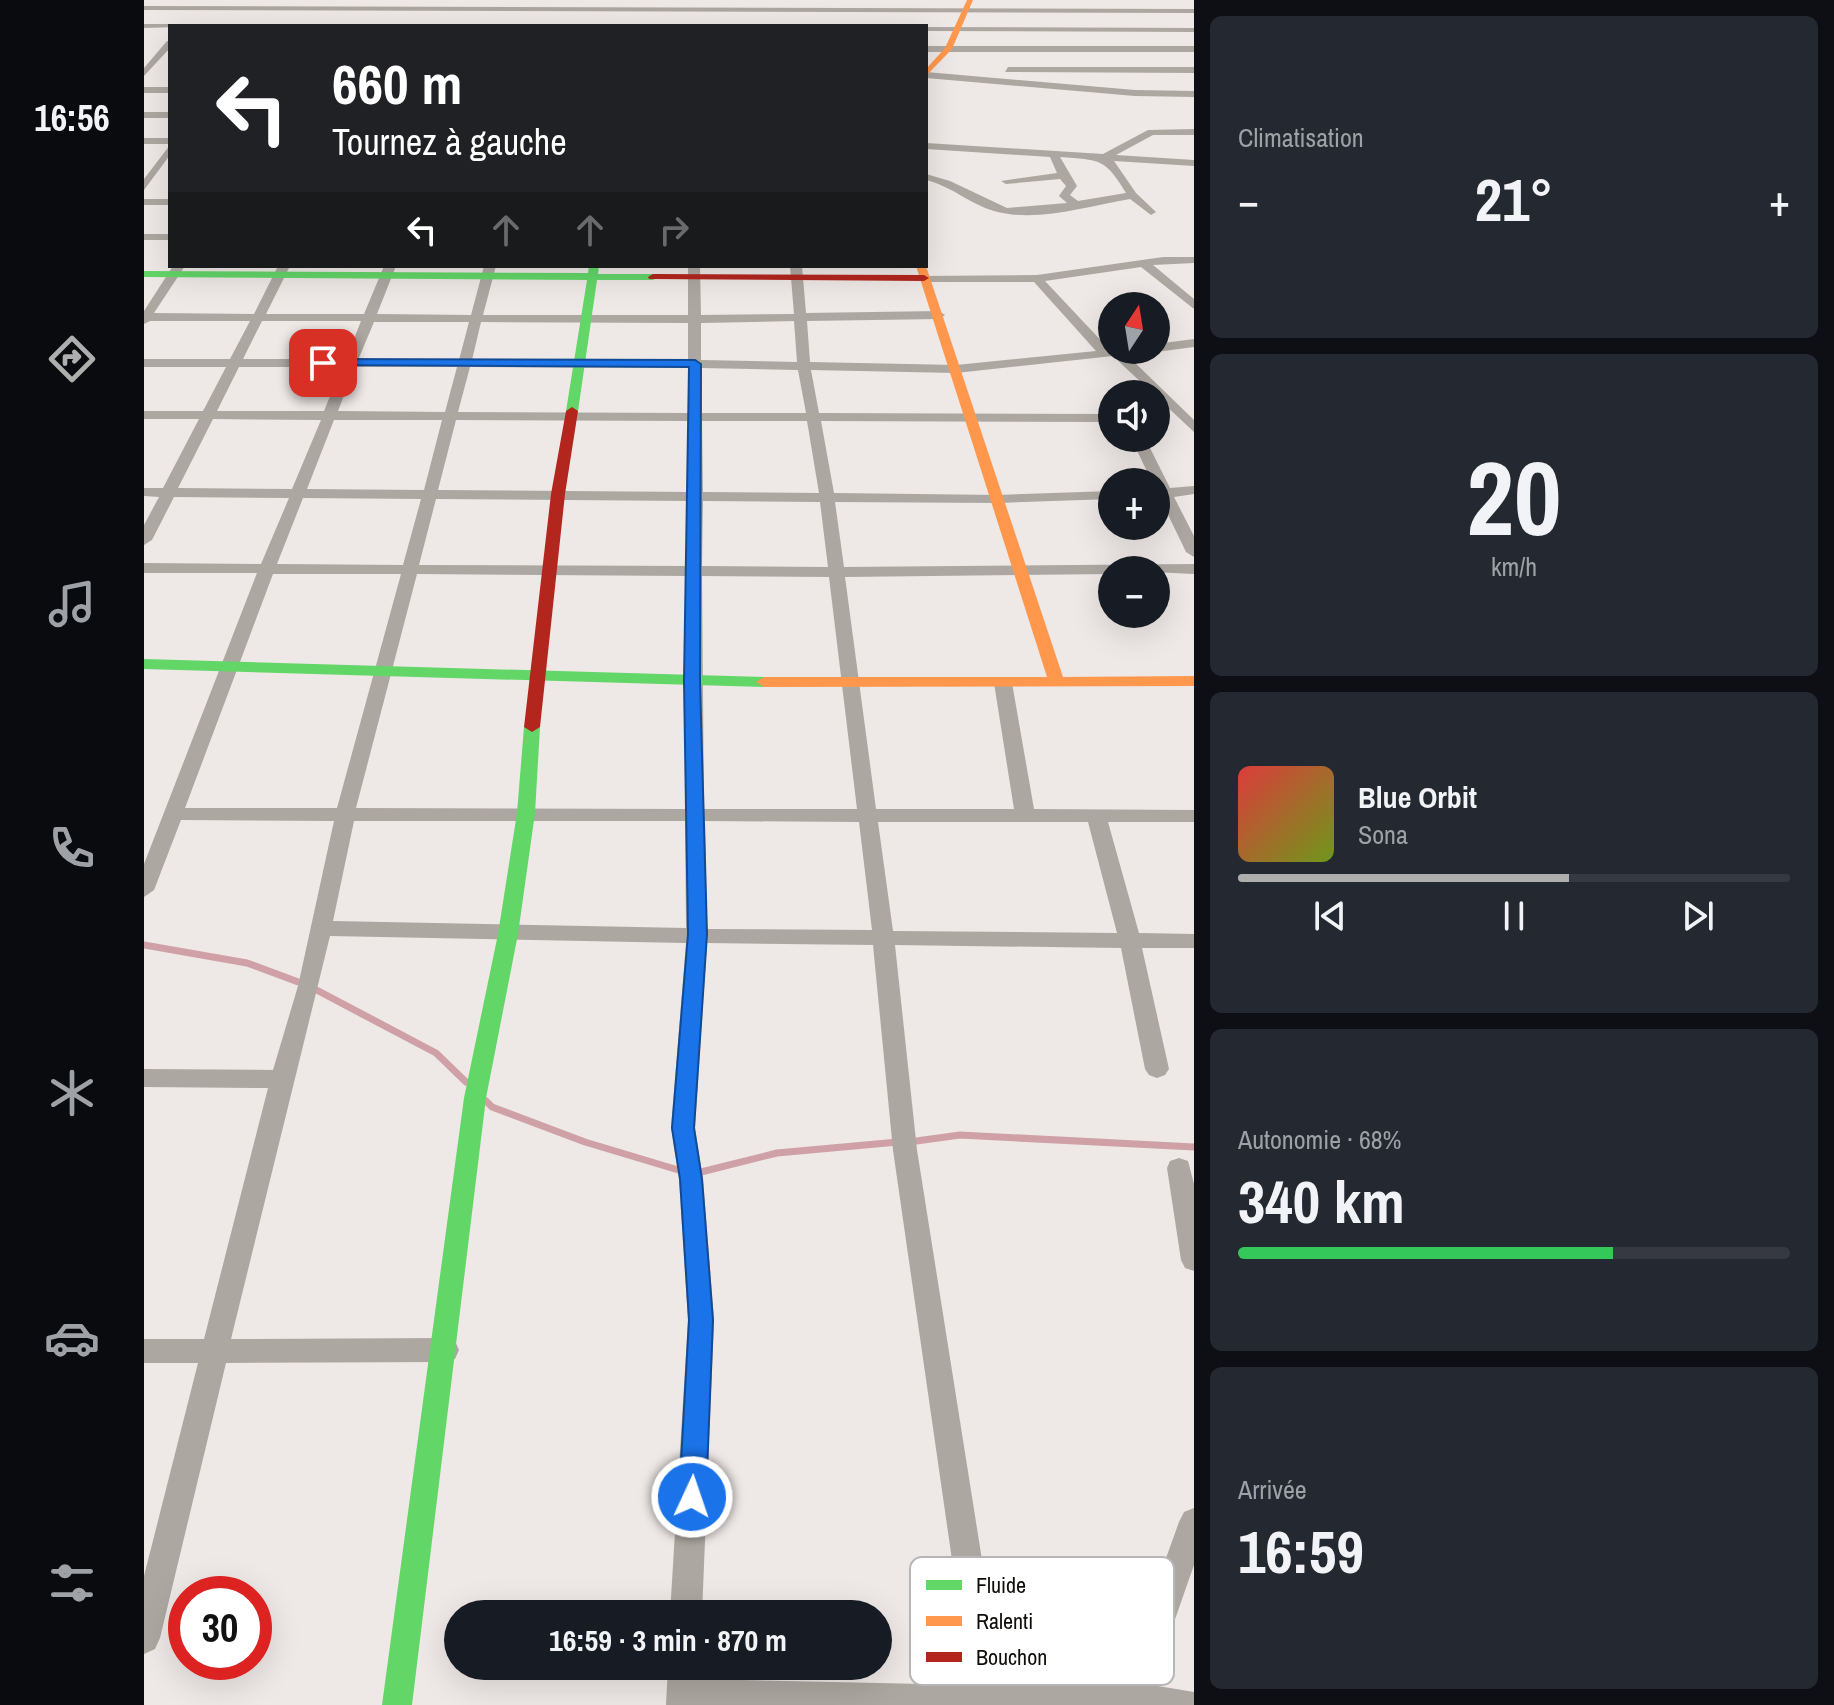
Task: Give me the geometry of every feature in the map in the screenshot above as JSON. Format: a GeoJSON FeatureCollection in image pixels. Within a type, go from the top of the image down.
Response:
{"type":"FeatureCollection","features":[{"type":"Feature","properties":{"kind":"street"},"geometry":{"type":"LineString","coordinates":[[145,9],[157,0]]}},
{"type":"Feature","properties":{"kind":"street"},"geometry":{"type":"LineString","coordinates":[[188,24],[209,0]]}},
{"type":"Feature","properties":{"kind":"street"},"geometry":{"type":"LineString","coordinates":[[273,17],[286,0]]}},
{"type":"Feature","properties":{"kind":"street"},"geometry":{"type":"LineString","coordinates":[[341,17],[351,0]]}},
{"type":"Feature","properties":{"kind":"street"},"geometry":{"type":"LineString","coordinates":[[830,0],[834,14]]}},
{"type":"Feature","properties":{"kind":"street"},"geometry":{"type":"LineString","coordinates":[[899,0],[903,14]]}},
{"type":"Feature","properties":{"kind":"street"},"geometry":{"type":"LineString","coordinates":[[1069,0],[1103,49]]}},
{"type":"Feature","properties":{"kind":"street"},"geometry":{"type":"LineString","coordinates":[[1168,0],[1194,30]]}},
{"type":"Feature","properties":{"kind":"street"},"geometry":{"type":"LineString","coordinates":[[145,9],[765,9],[834,14],[903,14],[968,5],[1194,11]]}},
{"type":"Feature","properties":{"kind":"street"},"geometry":{"type":"LineString","coordinates":[[928,73],[948,49],[968,5]]}},
{"type":"Feature","properties":{"kind":"street"},"geometry":{"type":"LineString","coordinates":[[144,26],[168,26]]}},
{"type":"Feature","properties":{"kind":"street"},"geometry":{"type":"LineString","coordinates":[[928,29],[1194,30]]}},
{"type":"Feature","properties":{"kind":"street"},"geometry":{"type":"LineString","coordinates":[[155,46],[168,45]]}},
{"type":"Feature","properties":{"kind":"street"},"geometry":{"type":"LineString","coordinates":[[146,68],[168,46]]}},
{"type":"Feature","properties":{"kind":"street"},"geometry":{"type":"LineString","coordinates":[[928,49],[1194,49]]}},
{"type":"Feature","properties":{"kind":"street"},"geometry":{"type":"LineString","coordinates":[[978,49],[1029,84]]}},
{"type":"Feature","properties":{"kind":"street"},"geometry":{"type":"LineString","coordinates":[[146,68],[168,66]]}},
{"type":"Feature","properties":{"kind":"street"},"geometry":{"type":"LineString","coordinates":[[1008,70],[1194,70]]}},
{"type":"Feature","properties":{"kind":"street"},"geometry":{"type":"LineString","coordinates":[[928,75],[1194,94]]}},
{"type":"Feature","properties":{"kind":"street"},"geometry":{"type":"LineString","coordinates":[[144,90],[168,90]]}},
{"type":"Feature","properties":{"kind":"street"},"geometry":{"type":"LineString","coordinates":[[144,115],[168,115]]}},
{"type":"Feature","properties":{"kind":"street"},"geometry":{"type":"LineString","coordinates":[[1103,158],[1151,132],[1194,132]]}},
{"type":"Feature","properties":{"kind":"street"},"geometry":{"type":"LineString","coordinates":[[144,141],[168,141]]}},
{"type":"Feature","properties":{"kind":"street"},"geometry":{"type":"LineString","coordinates":[[928,146],[1194,166]]}},
{"type":"Feature","properties":{"kind":"street"},"geometry":{"type":"LineString","coordinates":[[144,187],[149,171],[168,150]]}},
{"type":"Feature","properties":{"kind":"street"},"geometry":{"type":"LineString","coordinates":[[1054,155],[1063,176],[1072,186],[1064,196],[1075,204]]}},
{"type":"Feature","properties":{"kind":"street"},"geometry":{"type":"LineString","coordinates":[[1103,158],[1114,165],[1132,195],[1151,212]]}},
{"type":"Feature","properties":{"kind":"street"},"geometry":{"type":"LineString","coordinates":[[1006,181],[1063,176]]}},
{"type":"Feature","properties":{"kind":"street"},"geometry":{"type":"LineString","coordinates":[[928,177],[939,179],[985,205],[1008,211],[1132,195]]}},
{"type":"Feature","properties":{"kind":"street"},"geometry":{"type":"LineString","coordinates":[[144,202],[168,202]]}},
{"type":"Feature","properties":{"kind":"street"},"geometry":{"type":"LineString","coordinates":[[144,237],[168,237]]}},
{"type":"Feature","properties":{"kind":"street"},"geometry":{"type":"LineString","coordinates":[[144,274],[176,270],[797,271],[923,272],[1037,279],[1182,258],[1194,260]]}},
{"type":"Feature","properties":{"kind":"street"},"geometry":{"type":"LineString","coordinates":[[1146,265],[1194,305]]}},
{"type":"Feature","properties":{"kind":"street"},"geometry":{"type":"LineString","coordinates":[[145,318],[176,270]]}},
{"type":"Feature","properties":{"kind":"street"},"geometry":{"type":"LineString","coordinates":[[144,540],[282,270]]}},
{"type":"Feature","properties":{"kind":"street"},"geometry":{"type":"LineString","coordinates":[[144,890],[267,569],[332,416],[388,271]]}},
{"type":"Feature","properties":{"kind":"street"},"geometry":{"type":"LineString","coordinates":[[144,1638],[321,928],[345,815],[427,493],[466,363],[489,271]]}},
{"type":"Feature","properties":{"kind":"street"},"geometry":{"type":"LineString","coordinates":[[687,1600],[701,1320],[690,1172],[683,1128],[697,934],[692,681],[696,495],[695,271]]}},
{"type":"Feature","properties":{"kind":"street"},"geometry":{"type":"LineString","coordinates":[[797,271],[804,365],[827,497],[883,937],[904,1140],[967,1557]]}},
{"type":"Feature","properties":{"kind":"street"},"geometry":{"type":"LineString","coordinates":[[397,1705],[476,1091],[508,934],[526,813],[536,677],[558,494],[593,272]]}},
{"type":"Feature","properties":{"kind":"street"},"geometry":{"type":"LineString","coordinates":[[923,272],[1057,683]]}},
{"type":"Feature","properties":{"kind":"street"},"geometry":{"type":"LineString","coordinates":[[1037,279],[1098,341]]}},
{"type":"Feature","properties":{"kind":"street"},"geometry":{"type":"LineString","coordinates":[[145,318],[800,319],[939,315]]}},
{"type":"Feature","properties":{"kind":"street"},"geometry":{"type":"LineString","coordinates":[[1170,346],[1194,343]]}},
{"type":"Feature","properties":{"kind":"street"},"geometry":{"type":"LineString","coordinates":[[144,363],[695,364],[956,369],[1098,355]]}},
{"type":"Feature","properties":{"kind":"street"},"geometry":{"type":"LineString","coordinates":[[1122,364],[1194,428]]}},
{"type":"Feature","properties":{"kind":"street"},"geometry":{"type":"LineString","coordinates":[[1170,414],[1194,411]]}},
{"type":"Feature","properties":{"kind":"street"},"geometry":{"type":"LineString","coordinates":[[144,415],[1098,418]]}},
{"type":"Feature","properties":{"kind":"street"},"geometry":{"type":"LineString","coordinates":[[1170,493],[1194,490]]}},
{"type":"Feature","properties":{"kind":"street"},"geometry":{"type":"LineString","coordinates":[[144,492],[998,499],[1098,495]]}},
{"type":"Feature","properties":{"kind":"street"},"geometry":{"type":"LineString","coordinates":[[1170,510],[1194,552]]}},
{"type":"Feature","properties":{"kind":"street"},"geometry":{"type":"LineString","coordinates":[[144,568],[836,572],[1194,569]]}},
{"type":"Feature","properties":{"kind":"street"},"geometry":{"type":"LineString","coordinates":[[144,664],[851,684],[1194,681]]}},
{"type":"Feature","properties":{"kind":"street"},"geometry":{"type":"LineString","coordinates":[[1003,683],[1025,816]]}},
{"type":"Feature","properties":{"kind":"street"},"geometry":{"type":"LineString","coordinates":[[173,814],[1194,816]]}},
{"type":"Feature","properties":{"kind":"street"},"geometry":{"type":"LineString","coordinates":[[1096,815],[1130,940],[1157,1069]]}},
{"type":"Feature","properties":{"kind":"street"},"geometry":{"type":"LineString","coordinates":[[321,928],[508,934],[1194,941]]}},
{"type":"Feature","properties":{"kind":"street"},"geometry":{"type":"LineString","coordinates":[[144,1078],[282,1079]]}},
{"type":"Feature","properties":{"kind":"street"},"geometry":{"type":"LineString","coordinates":[[1179,1168],[1194,1260]]}},
{"type":"Feature","properties":{"kind":"street"},"geometry":{"type":"LineString","coordinates":[[144,1351],[445,1350]]}},
{"type":"Feature","properties":{"kind":"street"},"geometry":{"type":"LineString","coordinates":[[1174,1578],[1194,1522]]}},
{"type":"Feature","properties":{"kind":"street"},"geometry":{"type":"LineString","coordinates":[[1131,1699],[1136,1685]]}},
{"type":"Feature","properties":{"kind":"street"},"geometry":{"type":"LineString","coordinates":[[682,1689],[989,1704],[1131,1699],[1186,1705]]}},
{"type":"Feature","properties":{"kind":"waterway"},"geometry":{"type":"LineString","coordinates":[[144,945],[247,963],[309,986],[436,1053],[466,1082]]}},
{"type":"Feature","properties":{"kind":"waterway"},"geometry":{"type":"LineString","coordinates":[[486,1101],[492,1107],[585,1142],[685,1172]]}},
{"type":"Feature","properties":{"kind":"waterway"},"geometry":{"type":"LineString","coordinates":[[909,1142],[960,1135],[1194,1147]]}},
{"type":"Feature","properties":{"kind":"waterway"},"geometry":{"type":"LineString","coordinates":[[697,1173],[777,1153],[898,1142]]}},
{"type":"Feature","properties":{"kind":"traffic: fast"},"geometry":{"type":"LineString","coordinates":[[572,411],[594,268]]}},
{"type":"Feature","properties":{"kind":"traffic: fast"},"geometry":{"type":"LineString","coordinates":[[144,274],[653,277]]}},
{"type":"Feature","properties":{"kind":"traffic: fast"},"geometry":{"type":"LineString","coordinates":[[144,664],[764,682]]}},
{"type":"Feature","properties":{"kind":"traffic: fast"},"geometry":{"type":"LineString","coordinates":[[397,1705],[475,1098],[508,934],[526,813],[532,727]]}},
{"type":"Feature","properties":{"kind":"traffic: slow"},"geometry":{"type":"LineString","coordinates":[[928,72],[948,49],[970,0]]}},
{"type":"Feature","properties":{"kind":"traffic: slow"},"geometry":{"type":"LineString","coordinates":[[922,268],[1057,683]]}},
{"type":"Feature","properties":{"kind":"traffic: slow"},"geometry":{"type":"LineString","coordinates":[[764,682],[1194,681]]}},
{"type":"Feature","properties":{"kind":"traffic: jam"},"geometry":{"type":"LineString","coordinates":[[653,277],[924,278]]}},
{"type":"Feature","properties":{"kind":"traffic: jam"},"geometry":{"type":"LineString","coordinates":[[532,727],[558,494],[572,411]]}},
{"type":"Feature","properties":{"kind":"route"},"geometry":{"type":"LineString","coordinates":[[323,363],[695,364],[692,681],[697,934],[683,1128],[691,1179],[701,1320],[692,1497]]}}]}
